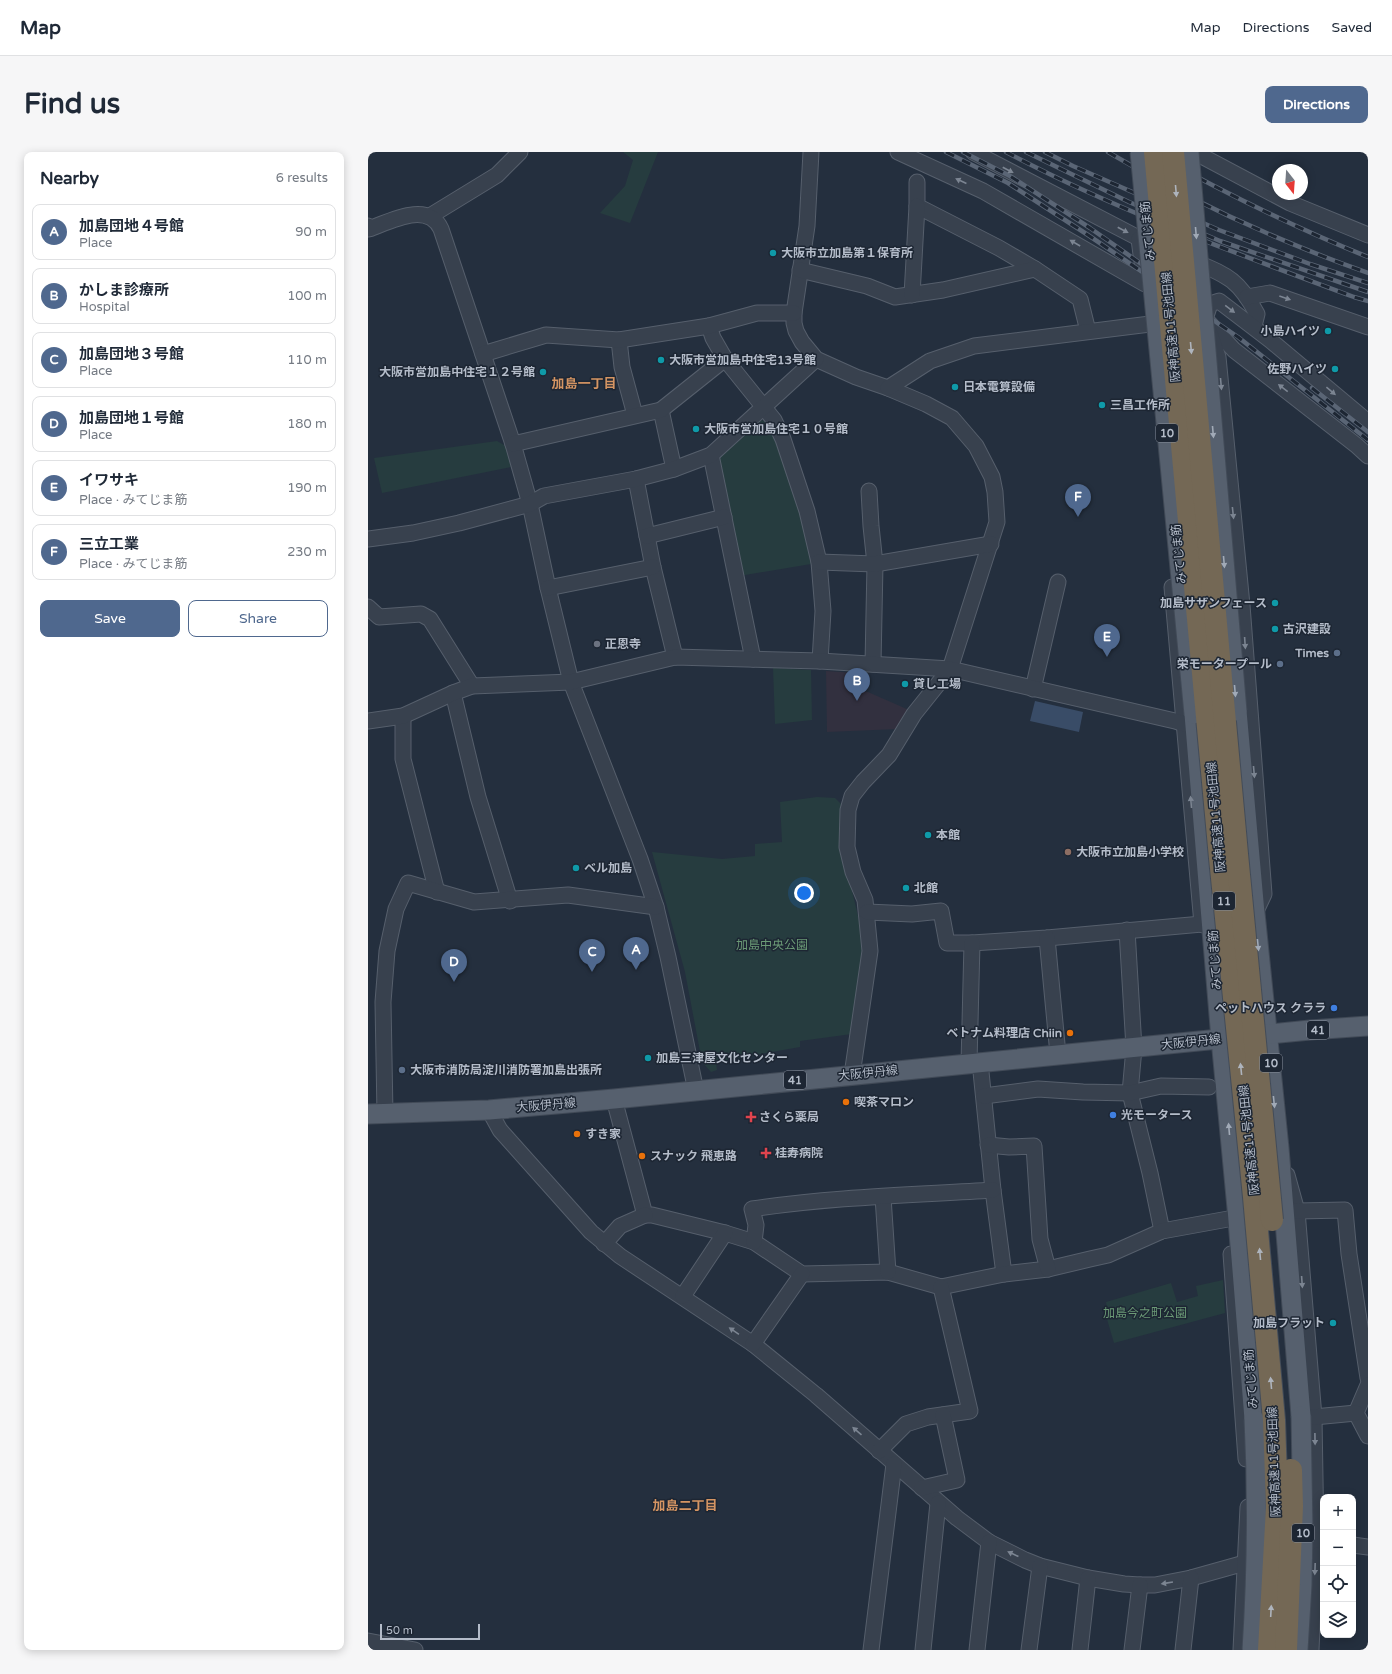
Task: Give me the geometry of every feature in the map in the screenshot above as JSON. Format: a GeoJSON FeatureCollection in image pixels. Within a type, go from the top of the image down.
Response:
{"type":"FeatureCollection","features":[{"type":"Feature","properties":{"kind":"highway","name":"阪神高速11号池田線"},"geometry":{"type":"LineString","coordinates":[[1155,152],[1219,850],[1254,1197],[1274,1420],[1277,1507],[1269,1650]]}},
{"type":"Feature","properties":{"kind":"highway","name":"阪神高速11号池田線"},"geometry":{"type":"LineString","coordinates":[[1173,152],[1236,854],[1269,1188],[1289,1423],[1292,1506],[1286,1650]]}},
{"type":"Feature","properties":{"kind":"main road","name":"みてじま筋"},"geometry":{"type":"LineString","coordinates":[[1140,152],[1207,929],[1221,1039],[1254,1419],[1257,1466],[1255,1610],[1252,1650]]}},
{"type":"Feature","properties":{"kind":"main road","name":"10"},"geometry":{"type":"LineString","coordinates":[[1196,153],[1237,710],[1254,913],[1308,1417],[1302,1585],[1298,1650]]}},
{"type":"Feature","properties":{"kind":"main road","name":"大阪伊丹線"},"geometry":{"type":"LineString","coordinates":[[376,1114],[489,1110],[614,1099],[852,1074],[1368,1026]]}},
{"type":"Feature","properties":{"kind":"street"},"geometry":{"type":"LineString","coordinates":[[430,216],[497,176],[520,152]]}},
{"type":"Feature","properties":{"kind":"street"},"geometry":{"type":"LineString","coordinates":[[811,152],[807,226],[794,313],[796,331],[802,342],[816,359],[856,377],[888,388],[926,404],[952,418],[976,446],[992,477],[995,492],[997,522],[950,669],[914,714],[889,755],[862,782],[852,796],[848,810],[847,847],[853,872],[865,900],[870,951],[852,1074]]}},
{"type":"Feature","properties":{"kind":"street"},"geometry":{"type":"LineString","coordinates":[[898,152],[983,191],[1145,284]]}},
{"type":"Feature","properties":{"kind":"street"},"geometry":{"type":"LineString","coordinates":[[973,152],[1139,239],[1224,274],[1241,288],[1257,314],[1255,322],[1252,326]]}},
{"type":"Feature","properties":{"kind":"street"},"geometry":{"type":"LineString","coordinates":[[1196,153],[1290,203],[1368,235]]}},
{"type":"Feature","properties":{"kind":"street"},"geometry":{"type":"LineString","coordinates":[[912,295],[917,182]]}},
{"type":"Feature","properties":{"kind":"street"},"geometry":{"type":"LineString","coordinates":[[917,206],[999,248],[1035,269],[1080,299],[1088,331]]}},
{"type":"Feature","properties":{"kind":"street"},"geometry":{"type":"LineString","coordinates":[[368,228],[417,214],[430,216],[438,222],[441,229],[483,354],[530,504],[548,588],[571,682],[640,859],[656,907],[696,1091]]}},
{"type":"Feature","properties":{"kind":"street"},"geometry":{"type":"LineString","coordinates":[[368,721],[403,716],[472,686],[571,682],[675,657],[820,661],[950,669],[1175,721],[1189,719],[1150,323],[1139,239]]}},
{"type":"Feature","properties":{"kind":"street"},"geometry":{"type":"LineString","coordinates":[[800,270],[867,286],[896,297],[943,290],[1035,269]]}},
{"type":"Feature","properties":{"kind":"street"},"geometry":{"type":"LineString","coordinates":[[1247,297],[1270,293],[1368,327]]}},
{"type":"Feature","properties":{"kind":"street"},"geometry":{"type":"LineString","coordinates":[[1254,913],[1264,894],[1264,880],[1242,605],[1218,357],[1205,319],[1210,304],[1219,301],[1252,326],[1368,422]]}},
{"type":"Feature","properties":{"kind":"street"},"geometry":{"type":"LineString","coordinates":[[483,354],[546,336],[619,340],[709,326],[756,313],[794,313]]}},
{"type":"Feature","properties":{"kind":"street"},"geometry":{"type":"LineString","coordinates":[[888,388],[930,361],[974,346],[1150,323],[1205,319]]}},
{"type":"Feature","properties":{"kind":"street"},"geometry":{"type":"LineString","coordinates":[[1205,319],[1234,350],[1362,440],[1368,456]]}},
{"type":"Feature","properties":{"kind":"street"},"geometry":{"type":"LineString","coordinates":[[709,326],[712,338],[725,358],[774,420],[783,439],[807,511],[819,562],[822,611],[820,661]]}},
{"type":"Feature","properties":{"kind":"street"},"geometry":{"type":"LineString","coordinates":[[619,340],[622,367],[635,414]]}},
{"type":"Feature","properties":{"kind":"street"},"geometry":{"type":"LineString","coordinates":[[1218,357],[1234,350]]}},
{"type":"Feature","properties":{"kind":"street"},"geometry":{"type":"LineString","coordinates":[[512,444],[635,414],[661,410],[725,358]]}},
{"type":"Feature","properties":{"kind":"street"},"geometry":{"type":"LineString","coordinates":[[368,539],[413,533],[459,524],[530,504],[544,496],[636,479],[674,469],[711,455],[816,359]]}},
{"type":"Feature","properties":{"kind":"street"},"geometry":{"type":"LineString","coordinates":[[661,410],[674,469]]}},
{"type":"Feature","properties":{"kind":"street"},"geometry":{"type":"LineString","coordinates":[[711,455],[753,659]]}},
{"type":"Feature","properties":{"kind":"street"},"geometry":{"type":"LineString","coordinates":[[636,479],[653,567],[675,657]]}},
{"type":"Feature","properties":{"kind":"street"},"geometry":{"type":"LineString","coordinates":[[869,491],[875,564],[873,664]]}},
{"type":"Feature","properties":{"kind":"street"},"geometry":{"type":"LineString","coordinates":[[647,536],[724,517]]}},
{"type":"Feature","properties":{"kind":"street"},"geometry":{"type":"LineString","coordinates":[[819,562],[875,564],[991,544]]}},
{"type":"Feature","properties":{"kind":"street"},"geometry":{"type":"LineString","coordinates":[[548,588],[653,567]]}},
{"type":"Feature","properties":{"kind":"street"},"geometry":{"type":"LineString","coordinates":[[1033,689],[1058,582]]}},
{"type":"Feature","properties":{"kind":"street"},"geometry":{"type":"LineString","coordinates":[[368,607],[379,617],[421,614],[430,619],[472,686]]}},
{"type":"Feature","properties":{"kind":"street"},"geometry":{"type":"LineString","coordinates":[[453,693],[478,797],[510,901]]}},
{"type":"Feature","properties":{"kind":"street"},"geometry":{"type":"LineString","coordinates":[[403,716],[403,759],[437,892]]}},
{"type":"Feature","properties":{"kind":"street"},"geometry":{"type":"LineString","coordinates":[[376,1114],[387,951],[396,909],[408,883],[474,902],[510,901],[568,895],[656,907]]}},
{"type":"Feature","properties":{"kind":"street"},"geometry":{"type":"LineString","coordinates":[[867,912],[912,914],[941,911],[947,943],[972,943],[1047,938],[1127,930],[1207,929]]}},
{"type":"Feature","properties":{"kind":"street"},"geometry":{"type":"LineString","coordinates":[[1127,930],[1134,1048],[1130,1093],[1150,1173],[1162,1231]]}},
{"type":"Feature","properties":{"kind":"street"},"geometry":{"type":"LineString","coordinates":[[1047,938],[1056,1044]]}},
{"type":"Feature","properties":{"kind":"street"},"geometry":{"type":"LineString","coordinates":[[972,943],[975,1063],[984,1096],[992,1190],[1004,1274]]}},
{"type":"Feature","properties":{"kind":"street"},"geometry":{"type":"LineString","coordinates":[[984,1096],[1038,1089],[1130,1093],[1161,1086],[1209,1087]]}},
{"type":"Feature","properties":{"kind":"street"},"geometry":{"type":"LineString","coordinates":[[614,1099],[645,1215]]}},
{"type":"Feature","properties":{"kind":"street"},"geometry":{"type":"LineString","coordinates":[[489,1110],[500,1130],[591,1232],[604,1244],[753,1344],[816,1395],[938,1503],[989,1542],[1040,1566],[1088,1578],[1124,1584],[1155,1585],[1191,1578],[1245,1564],[1320,1540]]}},
{"type":"Feature","properties":{"kind":"street"},"geometry":{"type":"LineString","coordinates":[[988,1145],[1009,1147],[1034,1146],[1040,1239],[1048,1269]]}},
{"type":"Feature","properties":{"kind":"street"},"geometry":{"type":"LineString","coordinates":[[1279,1148],[1297,1212],[1308,1417],[1320,1540],[1311,1650]]}},
{"type":"Feature","properties":{"kind":"street"},"geometry":{"type":"LineString","coordinates":[[1232,1154],[1228,1219],[1246,1448],[1248,1508],[1241,1650]]}},
{"type":"Feature","properties":{"kind":"street"},"geometry":{"type":"LineString","coordinates":[[754,1242],[756,1225],[752,1209],[779,1205],[992,1190]]}},
{"type":"Feature","properties":{"kind":"street"},"geometry":{"type":"LineString","coordinates":[[883,1197],[888,1272]]}},
{"type":"Feature","properties":{"kind":"street"},"geometry":{"type":"LineString","coordinates":[[1297,1212],[1345,1210],[1349,1254],[1366,1351],[1368,1378]]}},
{"type":"Feature","properties":{"kind":"street"},"geometry":{"type":"LineString","coordinates":[[604,1244],[620,1226],[645,1215],[652,1215],[725,1233],[754,1242],[802,1274],[888,1272],[941,1287],[1004,1274],[1048,1269],[1108,1255],[1162,1231],[1228,1219]]}},
{"type":"Feature","properties":{"kind":"street"},"geometry":{"type":"LineString","coordinates":[[683,1296],[725,1233]]}},
{"type":"Feature","properties":{"kind":"street"},"geometry":{"type":"LineString","coordinates":[[753,1344],[802,1274]]}},
{"type":"Feature","properties":{"kind":"street"},"geometry":{"type":"LineString","coordinates":[[879,1451],[906,1424],[928,1417],[970,1411],[941,1287]]}},
{"type":"Feature","properties":{"kind":"street"},"geometry":{"type":"LineString","coordinates":[[1356,1413],[1368,1385]]}},
{"type":"Feature","properties":{"kind":"street"},"geometry":{"type":"LineString","coordinates":[[1308,1417],[1356,1413]]}},
{"type":"Feature","properties":{"kind":"street"},"geometry":{"type":"LineString","coordinates":[[1356,1413],[1368,1436]]}},
{"type":"Feature","properties":{"kind":"street"},"geometry":{"type":"LineString","coordinates":[[922,1488],[957,1480],[943,1415]]}},
{"type":"Feature","properties":{"kind":"street"},"geometry":{"type":"LineString","coordinates":[[871,1650],[894,1464]]}},
{"type":"Feature","properties":{"kind":"street"},"geometry":{"type":"LineString","coordinates":[[923,1650],[938,1503]]}},
{"type":"Feature","properties":{"kind":"street"},"geometry":{"type":"LineString","coordinates":[[977,1650],[989,1542]]}},
{"type":"Feature","properties":{"kind":"street"},"geometry":{"type":"LineString","coordinates":[[1356,1545],[1368,1547]]}},
{"type":"Feature","properties":{"kind":"street"},"geometry":{"type":"LineString","coordinates":[[1029,1650],[1040,1566]]}},
{"type":"Feature","properties":{"kind":"street"},"geometry":{"type":"LineString","coordinates":[[1080,1650],[1088,1578]]}},
{"type":"Feature","properties":{"kind":"street"},"geometry":{"type":"LineString","coordinates":[[1183,1650],[1191,1578]]}},
{"type":"Feature","properties":{"kind":"street"},"geometry":{"type":"LineString","coordinates":[[1132,1650],[1140,1585]]}},
{"type":"Feature","properties":{"kind":"street"},"geometry":{"type":"LineString","coordinates":[[368,1641],[415,1650]]}},
{"type":"Feature","properties":{"kind":"shaded area"},"geometry":{"type":"Polygon","coordinates":[[[826,671],[856,673],[856,690],[868,692],[909,710],[898,729],[827,732],[826,671]]]}},
{"type":"Feature","properties":{"kind":"green space"},"geometry":{"type":"Polygon","coordinates":[[[623,152],[658,152],[630,223],[600,213],[625,186],[633,160],[623,152]]]}},
{"type":"Feature","properties":{"kind":"green space"},"geometry":{"type":"Polygon","coordinates":[[[759,419],[768,423],[771,428],[805,529],[811,564],[739,576],[719,454],[759,419]]]}},
{"type":"Feature","properties":{"kind":"green space"},"geometry":{"type":"Polygon","coordinates":[[[497,441],[506,446],[511,467],[382,493],[374,458],[497,441]]]}},
{"type":"Feature","properties":{"kind":"green space"},"geometry":{"type":"Polygon","coordinates":[[[773,668],[811,670],[812,720],[775,724],[773,668]]]}},
{"type":"Feature","properties":{"kind":"green space","name":"加島中央公園"},"geometry":{"type":"Polygon","coordinates":[[[817,797],[835,798],[843,806],[849,878],[862,933],[862,957],[852,1034],[800,1041],[800,1047],[716,1062],[717,1070],[711,1072],[702,1062],[685,972],[652,852],[722,859],[755,856],[755,844],[782,842],[780,802],[817,797]]]}},
{"type":"Feature","properties":{"kind":"green space","name":"加島今之町公園"},"geometry":{"type":"Polygon","coordinates":[[[1223,1280],[1225,1313],[1114,1343],[1104,1309],[1107,1308],[1106,1302],[1171,1283],[1177,1302],[1198,1296],[1196,1286],[1223,1280]]]}},
{"type":"Feature","properties":{"kind":"water"},"geometry":{"type":"Polygon","coordinates":[[[1035,701],[1083,712],[1079,732],[1030,721],[1035,701]]]}},
{"type":"Feature","properties":{"kind":"railway"},"geometry":{"type":"LineString","coordinates":[[946,152],[1008,183],[1088,235],[1238,337],[1368,440]]}},
{"type":"Feature","properties":{"kind":"railway"},"geometry":{"type":"LineString","coordinates":[[963,152],[1010,176],[1090,228],[1180,291]]}},
{"type":"Feature","properties":{"kind":"railway"},"geometry":{"type":"LineString","coordinates":[[1006,152],[1091,193],[1177,230],[1368,301]]}},
{"type":"Feature","properties":{"kind":"railway"},"geometry":{"type":"LineString","coordinates":[[1026,152],[1129,202],[1220,241],[1368,292]]}},
{"type":"Feature","properties":{"kind":"railway"},"geometry":{"type":"LineString","coordinates":[[1045,152],[1073,166],[1219,230],[1310,264],[1368,283]]}},
{"type":"Feature","properties":{"kind":"railway"},"geometry":{"type":"LineString","coordinates":[[1108,152],[1171,187],[1235,219],[1334,261],[1368,273]]}},
{"type":"Feature","properties":{"kind":"railway"},"geometry":{"type":"LineString","coordinates":[[1151,152],[1258,208],[1368,257]]}},
{"type":"Feature","properties":{"kind":"railway"},"geometry":{"type":"LineString","coordinates":[[1312,388],[1368,432]]}},
{"type":"Feature","properties":{"kind":"place","name":"大阪市立加島第１保育所"},"geometry":{"type":"Point","coordinates":[773,253]}},
{"type":"Feature","properties":{"kind":"place","name":"小島ハイツ"},"geometry":{"type":"Point","coordinates":[1328,331]}},
{"type":"Feature","properties":{"kind":"place","name":"大阪市営加島中住宅13号館"},"geometry":{"type":"Point","coordinates":[661,360]}},
{"type":"Feature","properties":{"kind":"place","name":"佐野ハイツ"},"geometry":{"type":"Point","coordinates":[1335,369]}},
{"type":"Feature","properties":{"kind":"place","name":"大阪市営加島中住宅１２号館"},"geometry":{"type":"Point","coordinates":[543,372]}},
{"type":"Feature","properties":{"kind":"place","name":"日本電算設備"},"geometry":{"type":"Point","coordinates":[955,387]}},
{"type":"Feature","properties":{"kind":"place","name":"三昌工作所"},"geometry":{"type":"Point","coordinates":[1102,405]}},
{"type":"Feature","properties":{"kind":"place","name":"大阪市営加島住宅１０号館"},"geometry":{"type":"Point","coordinates":[696,429]}},
{"type":"Feature","properties":{"kind":"place","name":"三立工業"},"geometry":{"type":"Point","coordinates":[1078,517]}},
{"type":"Feature","properties":{"kind":"place","name":"加島サザンフェース"},"geometry":{"type":"Point","coordinates":[1275,603]}},
{"type":"Feature","properties":{"kind":"place","name":"古沢建設"},"geometry":{"type":"Point","coordinates":[1275,629]}},
{"type":"Feature","properties":{"kind":"place","name":"正恩寺"},"geometry":{"type":"Point","coordinates":[597,644]}},
{"type":"Feature","properties":{"kind":"place","name":"Times"},"geometry":{"type":"Point","coordinates":[1337,653]}},
{"type":"Feature","properties":{"kind":"place","name":"イワサキ"},"geometry":{"type":"Point","coordinates":[1107,657]}},
{"type":"Feature","properties":{"kind":"place","name":"栄モータープール"},"geometry":{"type":"Point","coordinates":[1280,664]}},
{"type":"Feature","properties":{"kind":"place","name":"貸し工場"},"geometry":{"type":"Point","coordinates":[905,684]}},
{"type":"Feature","properties":{"kind":"place","name":"かしま診療所"},"geometry":{"type":"Point","coordinates":[857,701]}},
{"type":"Feature","properties":{"kind":"place","name":"本館"},"geometry":{"type":"Point","coordinates":[928,835]}},
{"type":"Feature","properties":{"kind":"place","name":"大阪市立加島小学校"},"geometry":{"type":"Point","coordinates":[1068,852]}},
{"type":"Feature","properties":{"kind":"place","name":"ベル加島"},"geometry":{"type":"Point","coordinates":[576,868]}},
{"type":"Feature","properties":{"kind":"place","name":"北館"},"geometry":{"type":"Point","coordinates":[906,888]}},
{"type":"Feature","properties":{"kind":"place","name":"加島団地４号館"},"geometry":{"type":"Point","coordinates":[636,970]}},
{"type":"Feature","properties":{"kind":"place","name":"加島団地３号館"},"geometry":{"type":"Point","coordinates":[592,972]}},
{"type":"Feature","properties":{"kind":"place","name":"加島団地１号館"},"geometry":{"type":"Point","coordinates":[454,982]}},
{"type":"Feature","properties":{"kind":"place","name":"ペットハウス クララ"},"geometry":{"type":"Point","coordinates":[1334,1008]}},
{"type":"Feature","properties":{"kind":"place","name":"ベトナム料理店 Chiin"},"geometry":{"type":"Point","coordinates":[1070,1033]}},
{"type":"Feature","properties":{"kind":"place","name":"加島三津屋文化センター"},"geometry":{"type":"Point","coordinates":[648,1058]}},
{"type":"Feature","properties":{"kind":"place","name":"大阪市消防局淀川消防署加島出張所"},"geometry":{"type":"Point","coordinates":[402,1070]}},
{"type":"Feature","properties":{"kind":"place","name":"喫茶マロン"},"geometry":{"type":"Point","coordinates":[846,1102]}},
{"type":"Feature","properties":{"kind":"place","name":"光モータース"},"geometry":{"type":"Point","coordinates":[1113,1115]}},
{"type":"Feature","properties":{"kind":"place","name":"さくら薬局"},"geometry":{"type":"Point","coordinates":[751,1117]}},
{"type":"Feature","properties":{"kind":"place","name":"すき家"},"geometry":{"type":"Point","coordinates":[577,1134]}},
{"type":"Feature","properties":{"kind":"place","name":"桂寿病院"},"geometry":{"type":"Point","coordinates":[766,1153]}},
{"type":"Feature","properties":{"kind":"place","name":"スナック 飛恵路"},"geometry":{"type":"Point","coordinates":[642,1156]}},
{"type":"Feature","properties":{"kind":"place","name":"加島フラット"},"geometry":{"type":"Point","coordinates":[1333,1323]}},
{"type":"Feature","properties":{"kind":"district","name":"加島一丁目"},"geometry":{"type":"Point","coordinates":[584,384]}},
{"type":"Feature","properties":{"kind":"district","name":"加島二丁目"},"geometry":{"type":"Point","coordinates":[685,1506]}}]}
